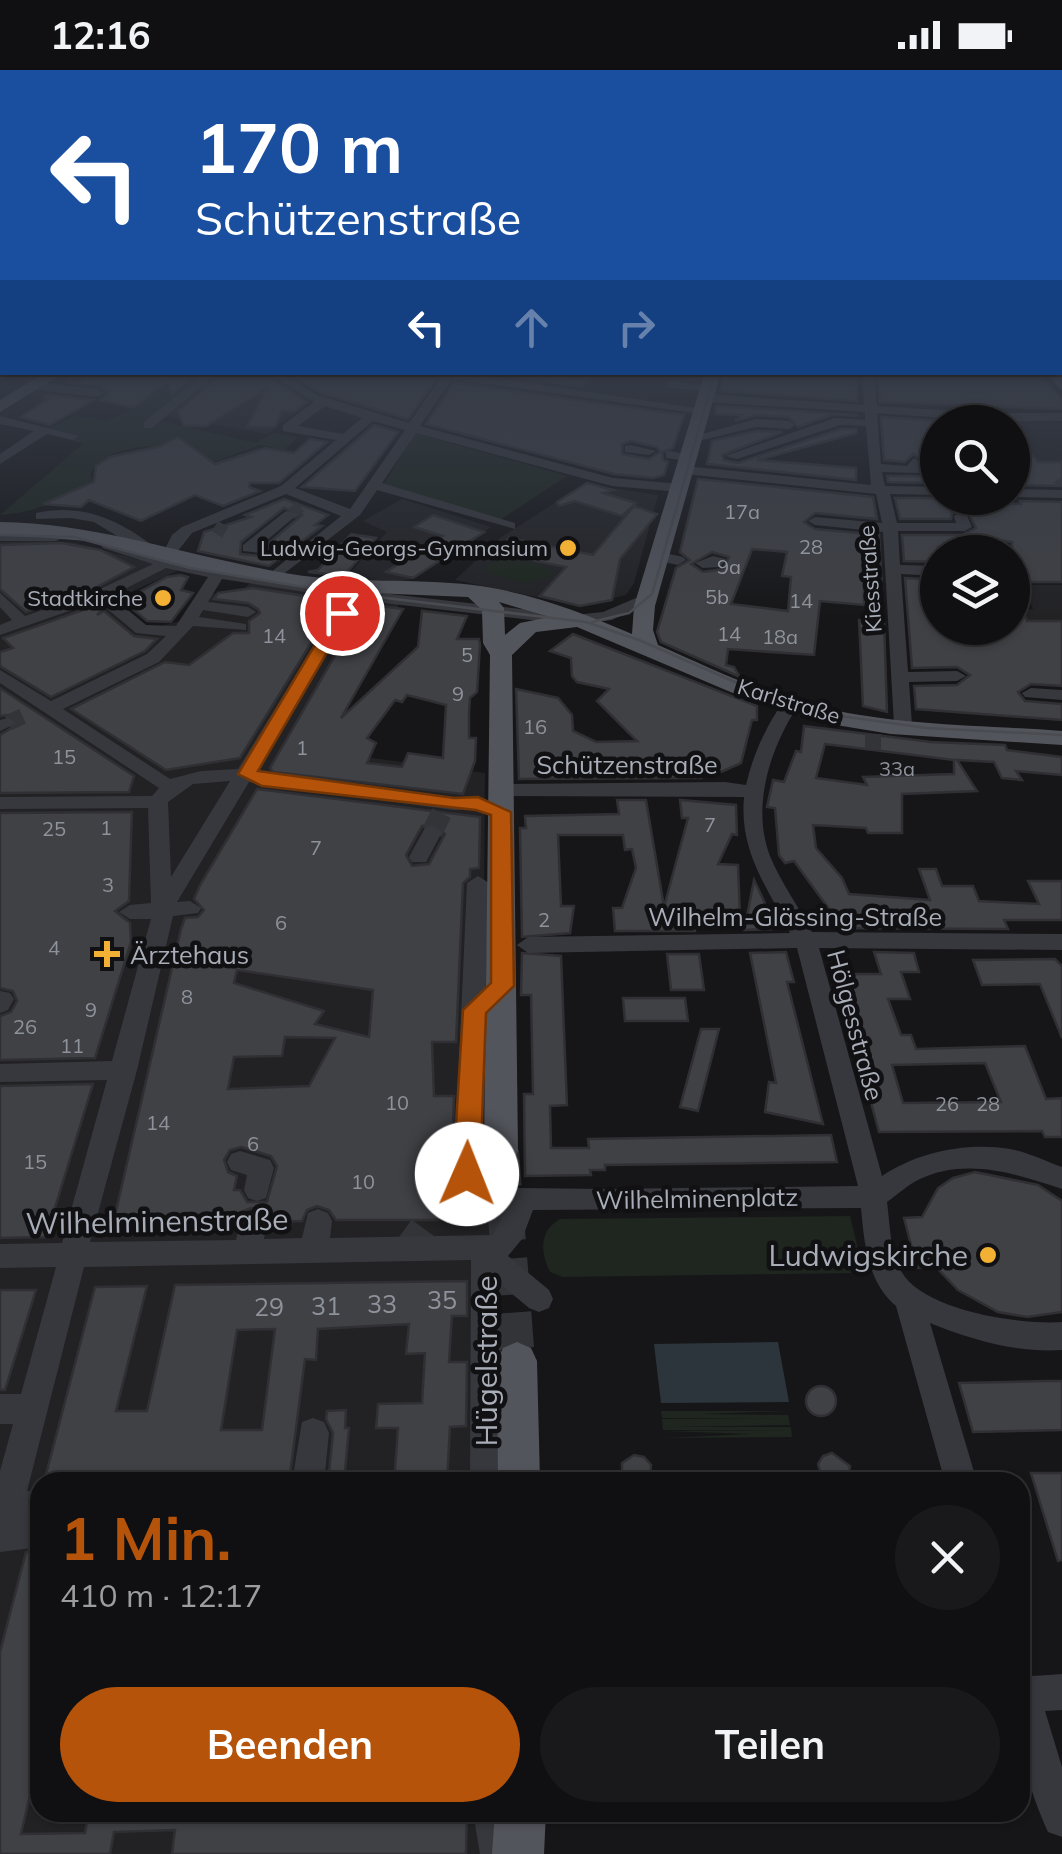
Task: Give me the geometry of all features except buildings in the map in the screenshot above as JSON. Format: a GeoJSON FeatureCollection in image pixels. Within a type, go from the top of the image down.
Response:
{"type":"FeatureCollection","features":[{"type":"Feature","properties":{"kind":"main road"},"geometry":{"type":"LineString","coordinates":[[580,622],[618,620],[642,604],[669,558],[681,467],[688,451]]}},
{"type":"Feature","properties":{"kind":"main road","name":"Karlstraße"},"geometry":{"type":"LineString","coordinates":[[0,528],[69,530],[216,576],[272,576],[355,592],[475,592],[552,610],[874,743],[903,726],[1062,738]]}},
{"type":"Feature","properties":{"kind":"main road"},"geometry":{"type":"LineString","coordinates":[[475,592],[493,610],[494,642],[501,655],[501,801],[483,884],[502,986],[502,1152]]}},
{"type":"Feature","properties":{"kind":"main road"},"geometry":{"type":"LineString","coordinates":[[552,610],[587,613],[642,604]]}},
{"type":"Feature","properties":{"kind":"main road"},"geometry":{"type":"LineString","coordinates":[[642,604],[648,647]]}},
{"type":"Feature","properties":{"kind":"main road","name":"Karlstraße"},"geometry":{"type":"LineString","coordinates":[[501,655],[512,634],[529,626],[580,622]]}},
{"type":"Feature","properties":{"kind":"main road","name":"Hügelstraße"},"geometry":{"type":"LineString","coordinates":[[517,1361],[519,1472]]}},
{"type":"Feature","properties":{"kind":"main road"},"geometry":{"type":"LineString","coordinates":[[518,1854],[520,1822]]}},
{"type":"Feature","properties":{"kind":"street"},"geometry":{"type":"LineString","coordinates":[[0,630],[100,595],[167,559],[177,538],[221,530],[234,512],[286,489],[329,451]]}},
{"type":"Feature","properties":{"kind":"street"},"geometry":{"type":"LineString","coordinates":[[272,576],[291,556],[354,512],[397,451]]}},
{"type":"Feature","properties":{"kind":"street"},"geometry":{"type":"LineString","coordinates":[[498,451],[612,482],[681,467],[881,490],[920,491]]}},
{"type":"Feature","properties":{"kind":"street"},"geometry":{"type":"LineString","coordinates":[[732,456],[747,451]]}},
{"type":"Feature","properties":{"kind":"street","name":"Kiesstraße"},"geometry":{"type":"LineString","coordinates":[[873,451],[874,468],[887,500],[903,726]]}},
{"type":"Feature","properties":{"kind":"street"},"geometry":{"type":"LineString","coordinates":[[874,468],[914,470],[914,462]]}},
{"type":"Feature","properties":{"kind":"street"},"geometry":{"type":"LineString","coordinates":[[376,485],[510,526]]}},
{"type":"Feature","properties":{"kind":"street"},"geometry":{"type":"LineString","coordinates":[[286,489],[305,504],[346,508]]}},
{"type":"Feature","properties":{"kind":"street"},"geometry":{"type":"LineString","coordinates":[[1030,493],[1062,494]]}},
{"type":"Feature","properties":{"kind":"street"},"geometry":{"type":"LineString","coordinates":[[265,551],[248,548],[305,504]]}},
{"type":"Feature","properties":{"kind":"street"},"geometry":{"type":"LineString","coordinates":[[41,516],[62,513],[110,521],[167,559]]}},
{"type":"Feature","properties":{"kind":"street"},"geometry":{"type":"LineString","coordinates":[[815,521],[890,528],[965,528],[961,516]]}},
{"type":"Feature","properties":{"kind":"street"},"geometry":{"type":"LineString","coordinates":[[0,536],[85,540],[250,584]]}},
{"type":"Feature","properties":{"kind":"street"},"geometry":{"type":"LineString","coordinates":[[892,568],[920,569]]}},
{"type":"Feature","properties":{"kind":"street"},"geometry":{"type":"LineString","coordinates":[[216,576],[580,622]]}},
{"type":"Feature","properties":{"kind":"street"},"geometry":{"type":"LineString","coordinates":[[41,709],[153,658],[184,626],[216,576]]}},
{"type":"Feature","properties":{"kind":"street"},"geometry":{"type":"LineString","coordinates":[[162,914],[226,802],[251,773],[355,592]]}},
{"type":"Feature","properties":{"kind":"street"},"geometry":{"type":"LineString","coordinates":[[100,595],[142,630],[244,619],[198,604]]}},
{"type":"Feature","properties":{"kind":"street"},"geometry":{"type":"LineString","coordinates":[[0,598],[24,623]]}},
{"type":"Feature","properties":{"kind":"street"},"geometry":{"type":"LineString","coordinates":[[0,675],[158,792],[162,914],[156,977],[106,1080],[95,1159],[33,1410],[15,1523]]}},
{"type":"Feature","properties":{"kind":"street"},"geometry":{"type":"LineString","coordinates":[[900,677],[958,676]]}},
{"type":"Feature","properties":{"kind":"street"},"geometry":{"type":"LineString","coordinates":[[1031,693],[1062,695]]}},
{"type":"Feature","properties":{"kind":"street","name":"Hölgesstraße"},"geometry":{"type":"LineString","coordinates":[[788,706],[754,792],[752,813],[757,850],[806,940],[873,1197]]}},
{"type":"Feature","properties":{"kind":"street","name":"Schützenstraße"},"geometry":{"type":"LineString","coordinates":[[0,803],[158,792],[197,776],[251,773],[262,780],[440,816],[501,801],[725,788],[754,792]]}},
{"type":"Feature","properties":{"kind":"street"},"geometry":{"type":"LineString","coordinates":[[419,858],[440,816]]}},
{"type":"Feature","properties":{"kind":"street"},"geometry":{"type":"LineString","coordinates":[[471,1010],[483,884]]}},
{"type":"Feature","properties":{"kind":"street"},"geometry":{"type":"LineString","coordinates":[[130,912],[162,914],[190,908]]}},
{"type":"Feature","properties":{"kind":"street","name":"Wilhelm-Glässing-Straße"},"geometry":{"type":"LineString","coordinates":[[528,945],[806,940],[1062,942]]}},
{"type":"Feature","properties":{"kind":"street"},"geometry":{"type":"LineString","coordinates":[[471,1010],[502,986]]}},
{"type":"Feature","properties":{"kind":"street","name":"Wilhelminenplatz"},"geometry":{"type":"LineString","coordinates":[[471,1010],[467,1174],[474,1190],[490,1196],[521,1198],[873,1197]]}},
{"type":"Feature","properties":{"kind":"street"},"geometry":{"type":"LineString","coordinates":[[0,1073],[106,1080]]}},
{"type":"Feature","properties":{"kind":"street"},"geometry":{"type":"LineString","coordinates":[[958,1472],[910,1303],[886,1270],[873,1197],[912,1170],[950,1159],[1010,1160],[1062,1178]]}},
{"type":"Feature","properties":{"kind":"street"},"geometry":{"type":"LineString","coordinates":[[240,1162],[261,1168],[257,1190]]}},
{"type":"Feature","properties":{"kind":"street"},"geometry":{"type":"LineString","coordinates":[[521,1198],[520,1219],[488,1250],[538,1299]]}},
{"type":"Feature","properties":{"kind":"street","name":"Wilhelminenstraße"},"geometry":{"type":"LineString","coordinates":[[315,1250],[318,1221]]}},
{"type":"Feature","properties":{"kind":"street"},"geometry":{"type":"LineString","coordinates":[[248,1252],[252,1223]]}},
{"type":"Feature","properties":{"kind":"street","name":"Wilhelminenstraße"},"geometry":{"type":"LineString","coordinates":[[0,1256],[73,1236],[105,1254],[488,1250]]}},
{"type":"Feature","properties":{"kind":"street","name":"Hügelstraße"},"geometry":{"type":"LineString","coordinates":[[486,1472],[488,1250]]}},
{"type":"Feature","properties":{"kind":"street"},"geometry":{"type":"LineString","coordinates":[[910,1303],[996,1331],[1043,1340],[1062,1336]]}},
{"type":"Feature","properties":{"kind":"street"},"geometry":{"type":"LineString","coordinates":[[0,1410],[33,1410]]}},
{"type":"Feature","properties":{"kind":"street"},"geometry":{"type":"LineString","coordinates":[[309,1472],[313,1433]]}},
{"type":"Feature","properties":{"kind":"street"},"geometry":{"type":"LineString","coordinates":[[1030,1691],[1062,1692]]}},
{"type":"Feature","properties":{"kind":"street"},"geometry":{"type":"LineString","coordinates":[[1030,1723],[1047,1783],[1062,1818]]}},
{"type":"Feature","properties":{"kind":"street"},"geometry":{"type":"LineString","coordinates":[[494,1822],[499,1854]]}},
{"type":"Feature","properties":{"kind":"shaded area"},"geometry":{"type":"Polygon","coordinates":[[[75,451],[122,451],[96,466],[90,475],[93,481],[40,507],[0,515],[75,451]]]}},
{"type":"Feature","properties":{"kind":"shaded area"},"geometry":{"type":"Polygon","coordinates":[[[182,451],[243,451],[210,463],[182,451]]]}},
{"type":"Feature","properties":{"kind":"shaded area"},"geometry":{"type":"Polygon","coordinates":[[[404,451],[480,451],[567,476],[500,520],[384,484],[404,451]]]}},
{"type":"Feature","properties":{"kind":"shaded area"},"geometry":{"type":"Polygon","coordinates":[[[1030,451],[1062,451],[1062,462],[1030,462],[1030,451]]]}},
{"type":"Feature","properties":{"kind":"shaded area","name":"Ludwig-Georgs-Gymnasium"},"geometry":{"type":"Polygon","coordinates":[[[585,484],[658,495],[634,583],[626,595],[580,606],[455,580],[500,538],[585,484]]]}},
{"type":"Feature","properties":{"kind":"shaded area"},"geometry":{"type":"Polygon","coordinates":[[[402,499],[491,527],[409,580],[385,584],[347,576],[387,532],[363,521],[402,499]]]}},
{"type":"Feature","properties":{"kind":"shaded area"},"geometry":{"type":"Polygon","coordinates":[[[0,542],[76,543],[179,570],[133,591],[120,612],[137,625],[157,627],[185,620],[204,594],[241,592],[251,582],[399,604],[327,752],[485,773],[483,1033],[495,1331],[501,1367],[501,1472],[30,1472],[30,1822],[502,1822],[502,1854],[0,1854],[0,542]]]}},
{"type":"Feature","properties":{"kind":"shaded area"},"geometry":{"type":"Polygon","coordinates":[[[502,558],[539,564],[553,572],[551,577],[524,583],[488,573],[487,565],[502,558]]]}},
{"type":"Feature","properties":{"kind":"shaded area"},"geometry":{"type":"Polygon","coordinates":[[[1030,585],[1062,585],[1062,666],[1030,641],[1033,609],[1030,585]]]}},
{"type":"Feature","properties":{"kind":"shaded area"},"geometry":{"type":"Polygon","coordinates":[[[850,1216],[864,1273],[563,1277],[550,1272],[543,1250],[548,1230],[560,1219],[850,1216]]]}},
{"type":"Feature","properties":{"kind":"shaded area"},"geometry":{"type":"Polygon","coordinates":[[[778,1342],[789,1402],[661,1403],[654,1344],[778,1342]]]}},
{"type":"Feature","properties":{"kind":"shaded area"},"geometry":{"type":"Polygon","coordinates":[[[661,1411],[788,1411],[702,1414],[788,1415],[790,1425],[668,1427],[791,1427],[792,1437],[664,1438],[751,1434],[663,1431],[789,1430],[663,1430],[662,1419],[777,1418],[662,1418],[661,1411]]]}},
{"type":"Feature","properties":{"kind":"tunnel"},"geometry":{"type":"LineString","coordinates":[[1059,479],[1062,484]]}},
{"type":"Feature","properties":{"kind":"tunnel"},"geometry":{"type":"LineString","coordinates":[[291,514],[303,505]]}},
{"type":"Feature","properties":{"kind":"tunnel"},"geometry":{"type":"LineString","coordinates":[[215,526],[228,534]]}},
{"type":"Feature","properties":{"kind":"tunnel"},"geometry":{"type":"LineString","coordinates":[[265,551],[285,554]]}},
{"type":"Feature","properties":{"kind":"tunnel"},"geometry":{"type":"LineString","coordinates":[[8,723],[30,713]]}},
{"type":"Feature","properties":{"kind":"tunnel"},"geometry":{"type":"LineString","coordinates":[[873,734],[873,750]]}},
{"type":"Feature","properties":{"kind":"tunnel"},"geometry":{"type":"LineString","coordinates":[[432,832],[442,812]]}},
{"type":"Feature","properties":{"kind":"tunnel"},"geometry":{"type":"LineString","coordinates":[[501,1151],[517,1361]]}},
{"type":"Feature","properties":{"kind":"tunnel"},"geometry":{"type":"LineString","coordinates":[[407,1250],[423,1228]]}},
{"type":"Feature","properties":{"kind":"tram line"},"geometry":{"type":"LineString","coordinates":[[592,622],[629,613],[652,594],[693,451]]}},
{"type":"Feature","properties":{"kind":"tram line"},"geometry":{"type":"LineString","coordinates":[[0,535],[74,537],[190,568],[328,591],[586,622],[639,640],[767,696],[826,714],[927,728],[1062,735]]}},
{"type":"Feature","properties":{"kind":"place","name":"Ludwig-Georgs-Gymnasium"},"geometry":{"type":"Point","coordinates":[568,548]}},
{"type":"Feature","properties":{"kind":"place","name":"Stadtkirche"},"geometry":{"type":"Point","coordinates":[163,598]}},
{"type":"Feature","properties":{"kind":"place","name":"Ärztehaus"},"geometry":{"type":"Point","coordinates":[107,954]}},
{"type":"Feature","properties":{"kind":"place","name":"Ludwigskirche"},"geometry":{"type":"Point","coordinates":[988,1255]}},
{"type":"Feature","properties":{"kind":"route"},"geometry":{"type":"LineString","coordinates":[[342,613],[247,774],[262,780],[478,804],[501,812],[502,986],[475,1010],[467,1174]]}}]}
